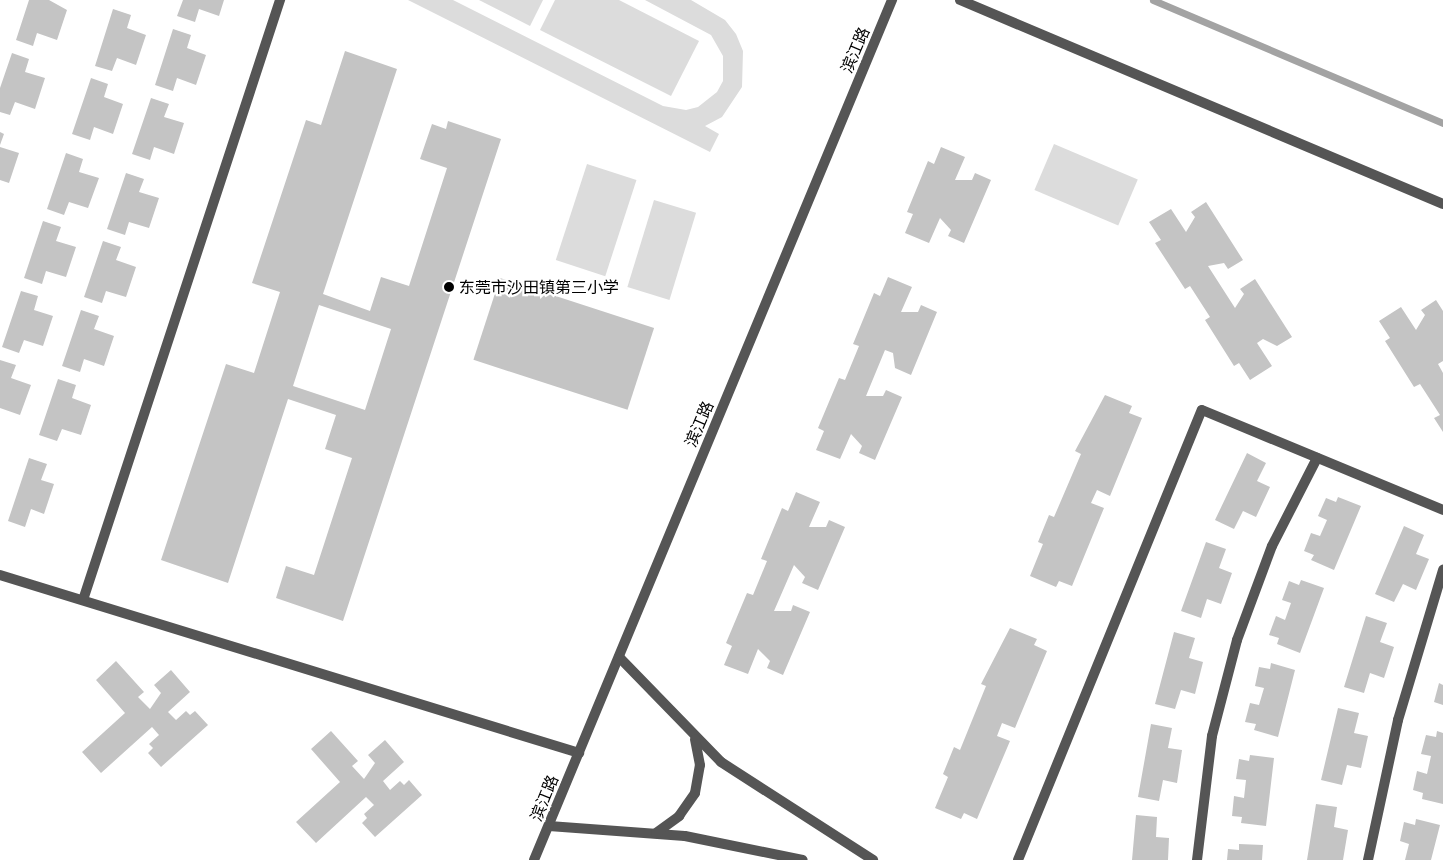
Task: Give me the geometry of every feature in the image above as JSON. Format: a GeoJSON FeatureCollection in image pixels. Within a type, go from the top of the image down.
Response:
{"type":"FeatureCollection","features":[{"type":"Feature","properties":{"kind":"street"},"geometry":{"type":"LineString","coordinates":[[83,600],[280,0]]}},
{"type":"Feature","properties":{"kind":"street","name":"滨江路"},"geometry":{"type":"LineString","coordinates":[[534,860],[892,0]]}},
{"type":"Feature","properties":{"kind":"street"},"geometry":{"type":"LineString","coordinates":[[960,0],[1443,204]]}},
{"type":"Feature","properties":{"kind":"street"},"geometry":{"type":"LineString","coordinates":[[1018,860],[1202,410],[1443,510]]}},
{"type":"Feature","properties":{"kind":"street"},"geometry":{"type":"LineString","coordinates":[[1197,860],[1212,736],[1237,640],[1272,546],[1317,458]]}},
{"type":"Feature","properties":{"kind":"street"},"geometry":{"type":"LineString","coordinates":[[1368,860],[1398,720],[1443,570]]}},
{"type":"Feature","properties":{"kind":"street"},"geometry":{"type":"LineString","coordinates":[[0,575],[579,753]]}},
{"type":"Feature","properties":{"kind":"street"},"geometry":{"type":"LineString","coordinates":[[619,657],[695,737],[742,778],[873,860]]}},
{"type":"Feature","properties":{"kind":"street"},"geometry":{"type":"LineString","coordinates":[[656,833],[679,816],[694,793],[700,765],[695,737]]}},
{"type":"Feature","properties":{"kind":"street"},"geometry":{"type":"LineString","coordinates":[[549,826],[656,833],[803,860]]}},
{"type":"Feature","properties":{"kind":"shaded area"},"geometry":{"type":"Polygon","coordinates":[[[408,0],[453,0],[663,106],[686,110],[698,107],[717,92],[723,81],[723,56],[711,35],[645,0],[691,0],[725,20],[736,34],[743,51],[742,87],[722,117],[705,126],[719,134],[710,152],[408,0]]]}},
{"type":"Feature","properties":{"kind":"shaded area"},"geometry":{"type":"Polygon","coordinates":[[[479,0],[543,0],[530,26],[479,0]]]}},
{"type":"Feature","properties":{"kind":"shaded area"},"geometry":{"type":"Polygon","coordinates":[[[555,0],[619,0],[699,41],[671,96],[540,30],[555,0]]]}},
{"type":"Feature","properties":{"kind":"shaded area"},"geometry":{"type":"Polygon","coordinates":[[[1054,144],[1138,180],[1118,226],[1034,190],[1054,144]]]}},
{"type":"Feature","properties":{"kind":"shaded area"},"geometry":{"type":"Polygon","coordinates":[[[587,164],[636,180],[605,276],[556,260],[587,164]]]}},
{"type":"Feature","properties":{"kind":"shaded area"},"geometry":{"type":"Polygon","coordinates":[[[654,200],[696,213],[669,300],[627,287],[654,200]]]}},
{"type":"Feature","properties":{"kind":"building"},"geometry":{"type":"Polygon","coordinates":[[[29,0],[49,0],[67,10],[57,40],[37,33],[33,46],[16,40],[29,0]]]}},
{"type":"Feature","properties":{"kind":"building"},"geometry":{"type":"Polygon","coordinates":[[[183,0],[224,0],[219,16],[199,9],[195,22],[177,16],[183,0]]]}},
{"type":"Feature","properties":{"kind":"building"},"geometry":{"type":"Polygon","coordinates":[[[113,9],[131,15],[127,28],[146,35],[136,65],[117,58],[112,71],[95,66],[113,9]]]}},
{"type":"Feature","properties":{"kind":"building"},"geometry":{"type":"Polygon","coordinates":[[[173,29],[191,35],[187,48],[206,55],[196,85],[177,78],[173,91],[155,85],[173,29]]]}},
{"type":"Feature","properties":{"kind":"building"},"geometry":{"type":"Polygon","coordinates":[[[345,51],[397,69],[323,294],[370,311],[381,277],[409,286],[447,168],[420,159],[432,124],[446,129],[448,121],[501,139],[343,621],[276,598],[286,566],[314,575],[352,458],[325,449],[336,415],[288,399],[228,583],[161,560],[226,364],[254,373],[280,292],[252,283],[306,120],[321,125],[345,51]],[[319,305],[293,386],[365,410],[391,329],[319,305]]]}},
{"type":"Feature","properties":{"kind":"building"},"geometry":{"type":"Polygon","coordinates":[[[12,53],[29,59],[25,72],[45,78],[35,109],[15,102],[10,115],[0,112],[0,88],[12,53]]]}},
{"type":"Feature","properties":{"kind":"building"},"geometry":{"type":"Polygon","coordinates":[[[91,78],[108,84],[104,97],[123,104],[113,134],[94,127],[90,140],[72,134],[91,78]]]}},
{"type":"Feature","properties":{"kind":"building"},"geometry":{"type":"Polygon","coordinates":[[[151,98],[169,104],[164,117],[184,123],[174,154],[154,147],[150,160],[132,154],[151,98]]]}},
{"type":"Feature","properties":{"kind":"building"},"geometry":{"type":"Polygon","coordinates":[[[0,132],[4,134],[0,145],[0,132]]]}},
{"type":"Feature","properties":{"kind":"building"},"geometry":{"type":"Polygon","coordinates":[[[0,147],[19,153],[9,183],[0,180],[0,147]]]}},
{"type":"Feature","properties":{"kind":"building"},"geometry":{"type":"Polygon","coordinates":[[[941,147],[965,157],[955,180],[972,180],[975,173],[991,180],[964,243],[948,236],[951,230],[940,218],[929,243],[905,233],[913,214],[907,212],[928,161],[934,164],[941,147]]]}},
{"type":"Feature","properties":{"kind":"building"},"geometry":{"type":"Polygon","coordinates":[[[66,153],[83,159],[79,172],[99,178],[88,208],[69,202],[64,215],[47,209],[66,153]]]}},
{"type":"Feature","properties":{"kind":"building"},"geometry":{"type":"Polygon","coordinates":[[[126,173],[144,179],[139,192],[159,198],[149,228],[129,222],[125,235],[107,229],[126,173]]]}},
{"type":"Feature","properties":{"kind":"building"},"geometry":{"type":"Polygon","coordinates":[[[1206,202],[1243,260],[1228,269],[1224,263],[1208,266],[1235,308],[1244,294],[1240,289],[1255,279],[1292,337],[1277,346],[1263,339],[1257,343],[1272,366],[1250,380],[1239,363],[1234,366],[1205,320],[1210,317],[1190,286],[1185,289],[1155,243],[1161,240],[1149,222],[1171,209],[1186,232],[1195,217],[1191,212],[1206,202]]]}},
{"type":"Feature","properties":{"kind":"building"},"geometry":{"type":"Polygon","coordinates":[[[43,221],[61,227],[56,241],[76,247],[66,277],[46,271],[42,284],[24,278],[43,221]]]}},
{"type":"Feature","properties":{"kind":"building"},"geometry":{"type":"Polygon","coordinates":[[[103,241],[121,247],[116,260],[136,267],[126,297],[106,291],[102,303],[84,297],[103,241]]]}},
{"type":"Feature","properties":{"kind":"building"},"geometry":{"type":"Polygon","coordinates":[[[888,277],[912,287],[901,312],[918,312],[921,305],[937,312],[911,375],[895,368],[893,353],[885,350],[866,396],[883,396],[886,390],[902,397],[875,460],[859,453],[862,446],[851,434],[840,459],[816,450],[824,431],[818,428],[839,378],[845,380],[859,346],[853,344],[874,293],[880,296],[888,277]]]}},
{"type":"Feature","properties":{"kind":"building"},"geometry":{"type":"Polygon","coordinates":[[[500,278],[654,328],[627,410],[473,360],[500,278]]]}},
{"type":"Feature","properties":{"kind":"building"},"geometry":{"type":"Polygon","coordinates":[[[21,291],[38,296],[34,310],[53,316],[43,346],[24,340],[19,353],[2,347],[21,291]]]}},
{"type":"Feature","properties":{"kind":"building"},"geometry":{"type":"Polygon","coordinates":[[[1436,300],[1443,311],[1443,361],[1438,364],[1443,373],[1443,432],[1434,418],[1440,415],[1420,384],[1414,387],[1385,341],[1390,338],[1379,321],[1401,307],[1416,330],[1425,315],[1421,310],[1436,300]]]}},
{"type":"Feature","properties":{"kind":"building"},"geometry":{"type":"Polygon","coordinates":[[[81,310],[99,316],[94,329],[114,336],[104,366],[84,359],[80,372],[62,366],[81,310]]]}},
{"type":"Feature","properties":{"kind":"building"},"geometry":{"type":"Polygon","coordinates":[[[0,360],[16,365],[11,378],[31,385],[20,415],[0,408],[0,360]]]}},
{"type":"Feature","properties":{"kind":"building"},"geometry":{"type":"Polygon","coordinates":[[[58,379],[76,385],[72,398],[91,405],[81,435],[62,429],[57,441],[39,435],[58,379]]]}},
{"type":"Feature","properties":{"kind":"building"},"geometry":{"type":"Polygon","coordinates":[[[1105,395],[1132,406],[1129,413],[1142,418],[1110,496],[1097,490],[1091,503],[1104,508],[1072,586],[1059,581],[1056,587],[1030,576],[1043,544],[1038,542],[1049,515],[1054,517],[1081,454],[1075,451],[1105,395]]]}},
{"type":"Feature","properties":{"kind":"building"},"geometry":{"type":"Polygon","coordinates":[[[1247,453],[1266,463],[1257,481],[1270,487],[1256,517],[1243,511],[1234,529],[1215,520],[1247,453]]]}},
{"type":"Feature","properties":{"kind":"building"},"geometry":{"type":"Polygon","coordinates":[[[29,458],[47,464],[41,480],[54,484],[44,514],[31,509],[25,527],[8,521],[29,458]]]}},
{"type":"Feature","properties":{"kind":"building"},"geometry":{"type":"Polygon","coordinates":[[[796,492],[820,502],[809,527],[826,527],[829,520],[845,527],[818,590],[802,583],[805,577],[794,565],[774,611],[791,611],[793,605],[810,612],[783,675],[767,668],[770,661],[758,649],[748,674],[724,665],[732,646],[726,643],[747,593],[753,595],[767,561],[761,559],[782,508],[788,511],[796,492]]]}},
{"type":"Feature","properties":{"kind":"building"},"geometry":{"type":"Polygon","coordinates":[[[1338,497],[1361,506],[1334,570],[1311,560],[1314,555],[1304,551],[1311,533],[1320,536],[1327,520],[1318,516],[1326,498],[1336,502],[1338,497]]]}},
{"type":"Feature","properties":{"kind":"building"},"geometry":{"type":"Polygon","coordinates":[[[1404,526],[1424,535],[1416,554],[1429,559],[1416,590],[1403,584],[1394,602],[1375,594],[1404,526]]]}},
{"type":"Feature","properties":{"kind":"building"},"geometry":{"type":"Polygon","coordinates":[[[1206,542],[1226,549],[1219,568],[1232,573],[1221,604],[1207,599],[1201,618],[1181,611],[1206,542]]]}},
{"type":"Feature","properties":{"kind":"building"},"geometry":{"type":"Polygon","coordinates":[[[1301,580],[1324,588],[1300,653],[1277,644],[1279,638],[1269,635],[1276,616],[1285,620],[1291,603],[1282,600],[1289,581],[1299,585],[1301,580]]]}},
{"type":"Feature","properties":{"kind":"building"},"geometry":{"type":"Polygon","coordinates":[[[1366,616],[1387,623],[1380,642],[1394,647],[1384,678],[1370,673],[1364,693],[1344,687],[1366,616]]]}},
{"type":"Feature","properties":{"kind":"building"},"geometry":{"type":"Polygon","coordinates":[[[1010,628],[1037,639],[1034,645],[1047,651],[1015,728],[1002,723],[997,736],[1010,741],[977,819],[964,813],[961,819],[935,808],[948,777],[943,774],[954,747],[960,750],[986,686],[981,684],[1010,628]]]}},
{"type":"Feature","properties":{"kind":"building"},"geometry":{"type":"Polygon","coordinates":[[[1174,632],[1195,638],[1189,658],[1203,662],[1195,694],[1181,690],[1175,709],[1155,704],[1174,632]]]}},
{"type":"Feature","properties":{"kind":"building"},"geometry":{"type":"Polygon","coordinates":[[[116,661],[144,692],[138,697],[150,709],[161,693],[154,685],[171,670],[190,692],[168,712],[176,720],[186,711],[190,715],[195,711],[208,725],[161,767],[148,753],[153,748],[149,744],[159,735],[152,727],[101,773],[82,752],[125,713],[96,680],[116,661]]]}},
{"type":"Feature","properties":{"kind":"building"},"geometry":{"type":"Polygon","coordinates":[[[1271,663],[1295,670],[1278,737],[1254,730],[1256,724],[1245,722],[1250,703],[1259,705],[1264,688],[1255,686],[1259,667],[1270,669],[1271,663]]]}},
{"type":"Feature","properties":{"kind":"building"},"geometry":{"type":"Polygon","coordinates":[[[1439,683],[1443,685],[1443,705],[1434,702],[1439,683]]]}},
{"type":"Feature","properties":{"kind":"building"},"geometry":{"type":"Polygon","coordinates":[[[1338,708],[1359,713],[1354,733],[1368,736],[1361,768],[1347,765],[1342,785],[1321,780],[1338,708]]]}},
{"type":"Feature","properties":{"kind":"building"},"geometry":{"type":"Polygon","coordinates":[[[1151,724],[1172,728],[1168,748],[1182,750],[1177,783],[1163,780],[1159,801],[1138,797],[1151,724]]]}},
{"type":"Feature","properties":{"kind":"building"},"geometry":{"type":"Polygon","coordinates":[[[331,731],[358,761],[352,766],[364,779],[375,763],[368,755],[385,740],[404,762],[383,781],[390,790],[400,781],[404,785],[409,780],[422,795],[375,837],[362,823],[367,818],[364,814],[374,805],[366,797],[316,843],[296,822],[340,782],[311,749],[331,731]]]}},
{"type":"Feature","properties":{"kind":"building"},"geometry":{"type":"Polygon","coordinates":[[[1437,731],[1443,733],[1443,804],[1422,799],[1423,793],[1413,790],[1417,771],[1427,774],[1431,756],[1421,754],[1426,735],[1436,737],[1437,731]]]}},
{"type":"Feature","properties":{"kind":"building"},"geometry":{"type":"Polygon","coordinates":[[[1250,755],[1274,758],[1266,826],[1241,823],[1242,817],[1232,816],[1234,796],[1244,798],[1246,780],[1236,779],[1239,759],[1249,761],[1250,755]]]}},
{"type":"Feature","properties":{"kind":"building"},"geometry":{"type":"Polygon","coordinates":[[[1316,804],[1337,807],[1334,827],[1348,830],[1343,860],[1307,860],[1316,804]]]}},
{"type":"Feature","properties":{"kind":"building"},"geometry":{"type":"Polygon","coordinates":[[[1136,815],[1157,817],[1156,837],[1169,838],[1168,860],[1132,860],[1136,815]]]}},
{"type":"Feature","properties":{"kind":"building"},"geometry":{"type":"Polygon","coordinates":[[[1416,819],[1440,825],[1431,860],[1405,860],[1409,844],[1400,841],[1404,822],[1415,825],[1416,819]]]}},
{"type":"Feature","properties":{"kind":"building"},"geometry":{"type":"Polygon","coordinates":[[[1239,844],[1263,845],[1262,860],[1227,860],[1228,849],[1239,850],[1239,844]]]}},
{"type":"Feature","properties":{"kind":"waterway"},"geometry":{"type":"LineString","coordinates":[[1153,0],[1443,123]]}},
{"type":"Feature","properties":{"kind":"place","name":"东莞市沙田镇第三小学"},"geometry":{"type":"Point","coordinates":[449,287]}}]}
